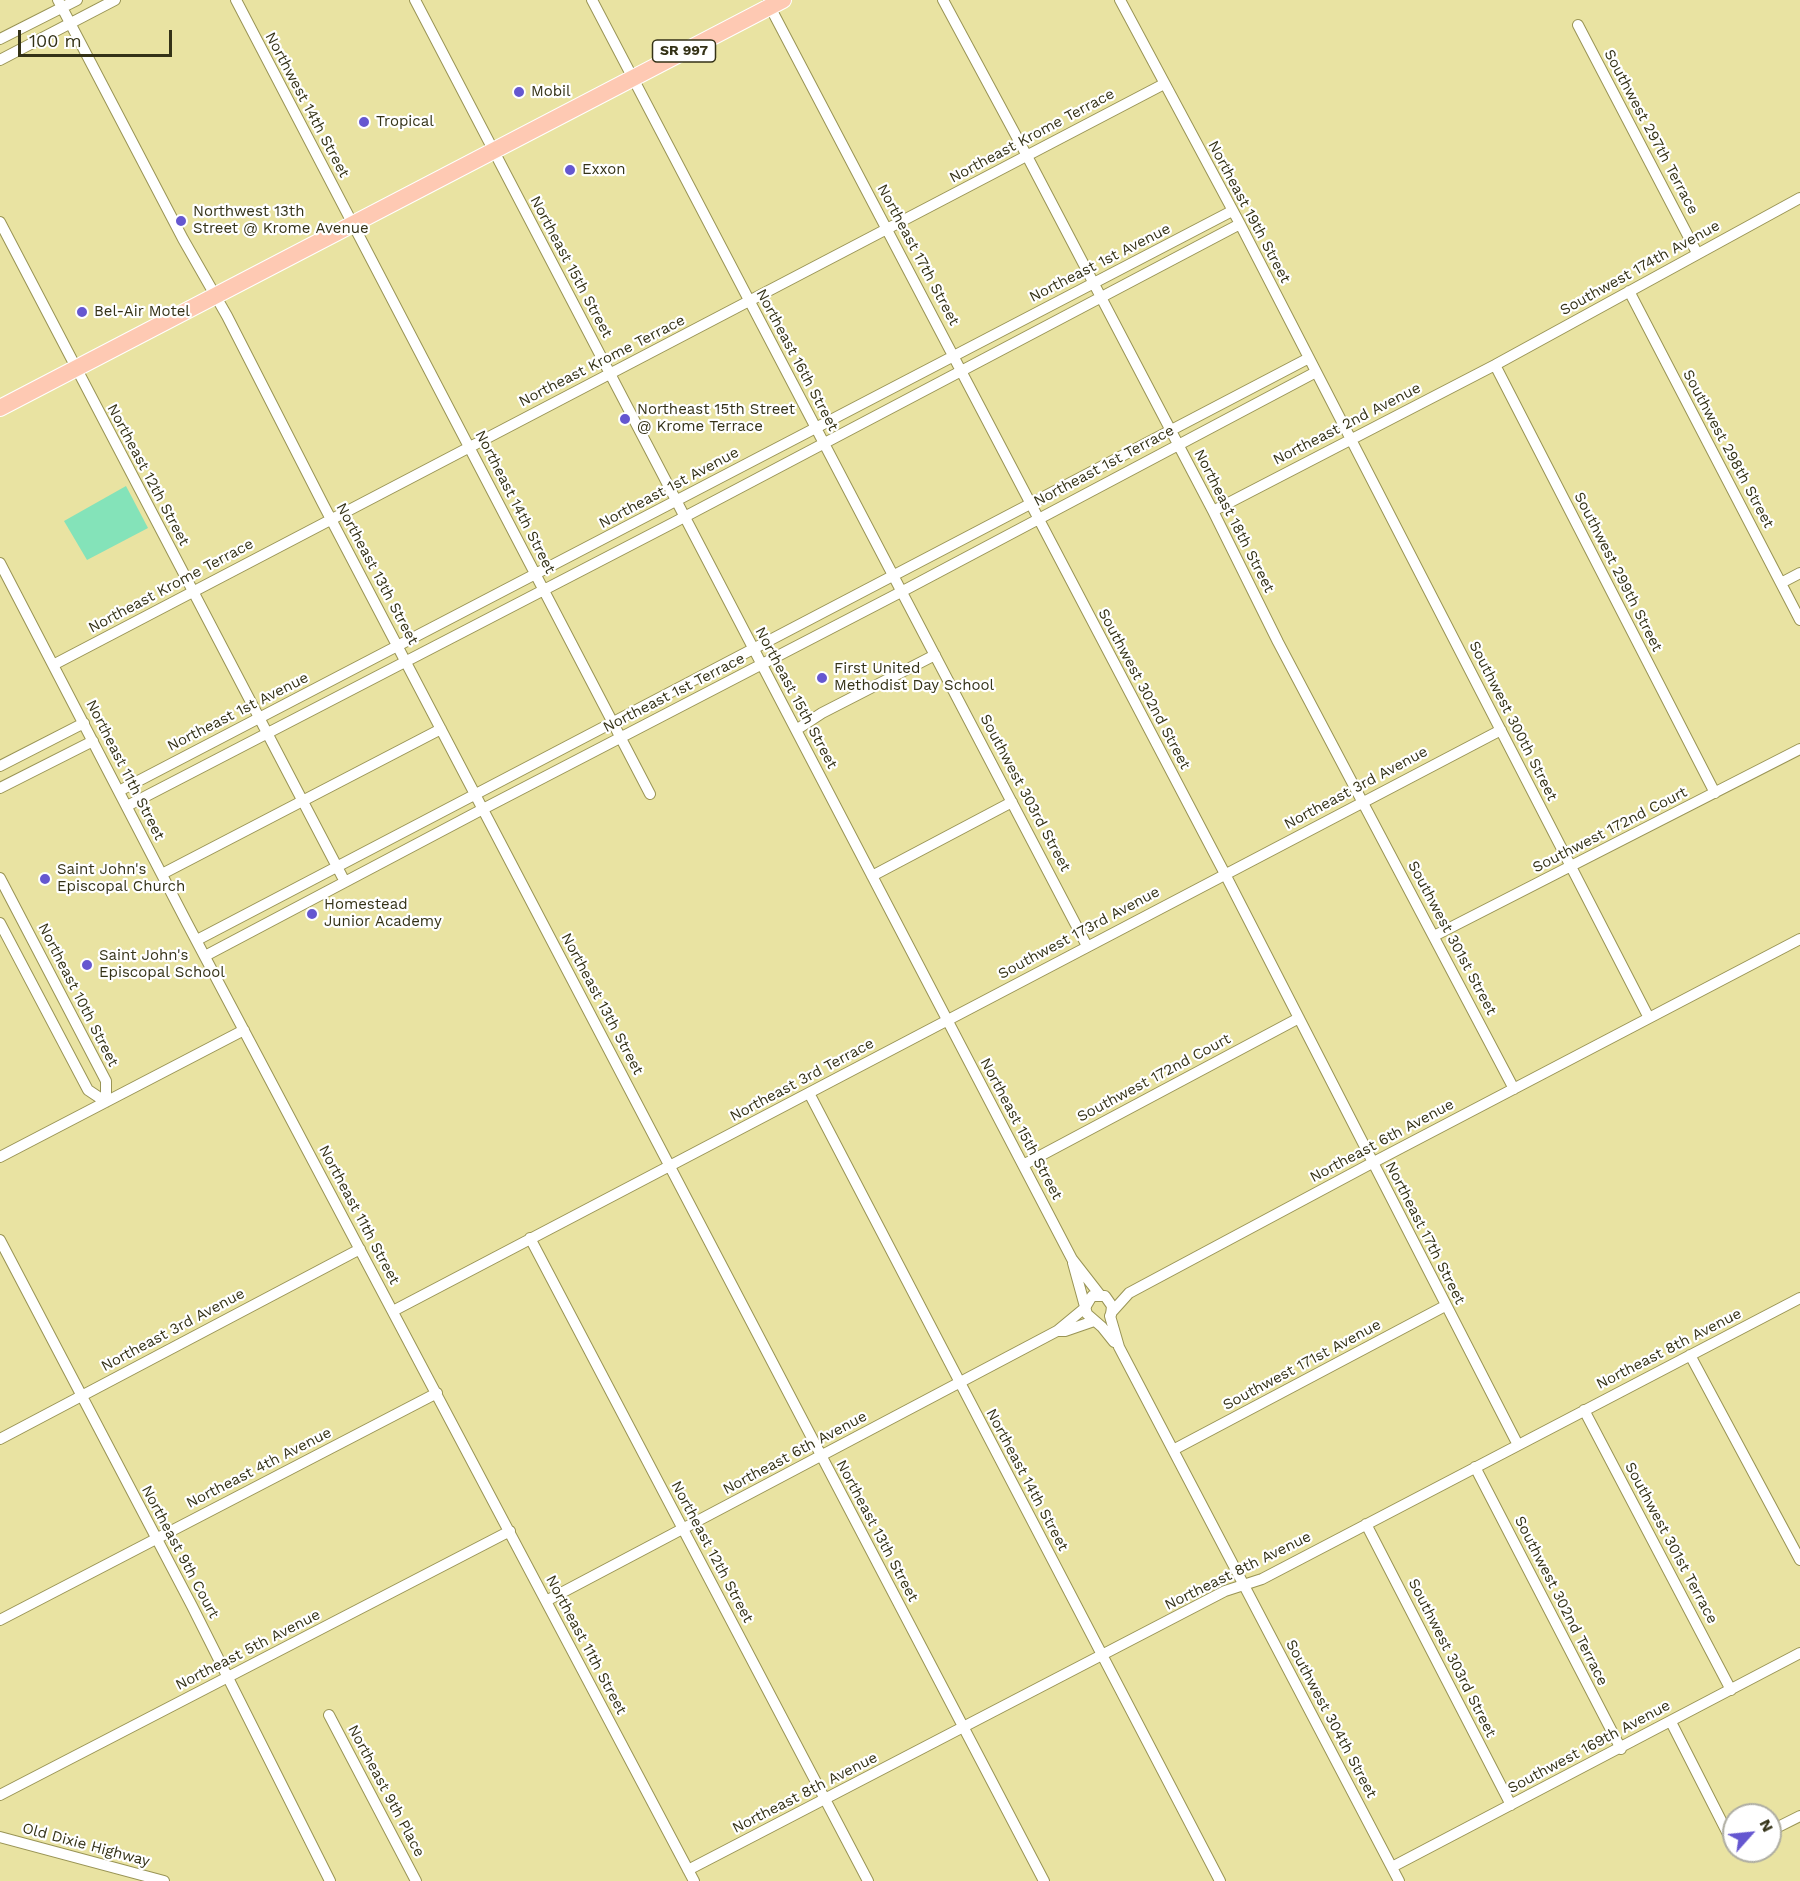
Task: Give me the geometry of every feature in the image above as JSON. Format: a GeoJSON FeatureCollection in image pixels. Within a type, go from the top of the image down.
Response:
{"type":"FeatureCollection","features":[{"type":"Feature","properties":{"kind":"highway","name":"SR 997"},"geometry":{"type":"LineString","coordinates":[[0,408],[632,79],[773,2]]}},
{"type":"Feature","properties":{"kind":"street"},"geometry":{"type":"LineString","coordinates":[[0,39],[60,4],[77,0]]}},
{"type":"Feature","properties":{"kind":"street"},"geometry":{"type":"LineString","coordinates":[[0,60],[115,0]]}},
{"type":"Feature","properties":{"kind":"street","name":"Northwest 14th Street"},"geometry":{"type":"LineString","coordinates":[[236,0],[352,223]]}},
{"type":"Feature","properties":{"kind":"street","name":"Northeast 15th Street"},"geometry":{"type":"LineString","coordinates":[[415,0],[1072,1259],[1103,1296]]}},
{"type":"Feature","properties":{"kind":"street","name":"Northeast 16th Street"},"geometry":{"type":"LineString","coordinates":[[592,0],[935,655]]}},
{"type":"Feature","properties":{"kind":"street","name":"Northeast 18th Street"},"geometry":{"type":"LineString","coordinates":[[943,0],[1027,156],[1213,511],[1278,642],[1363,801]]}},
{"type":"Feature","properties":{"kind":"street","name":"Northeast 19th Street"},"geometry":{"type":"LineString","coordinates":[[1120,0],[1240,224],[1350,439]]}},
{"type":"Feature","properties":{"kind":"street","name":"Northeast 17th Street"},"geometry":{"type":"LineString","coordinates":[[773,2],[887,229],[1038,518]]}},
{"type":"Feature","properties":{"kind":"street","name":"Northeast 13th Street"},"geometry":{"type":"LineString","coordinates":[[60,4],[1044,1881]]}},
{"type":"Feature","properties":{"kind":"street","name":"Southwest 297th Terrace"},"geometry":{"type":"LineString","coordinates":[[1578,25],[1697,254]]}},
{"type":"Feature","properties":{"kind":"street","name":"Northeast Krome Terrace"},"geometry":{"type":"LineString","coordinates":[[53,665],[1164,84]]}},
{"type":"Feature","properties":{"kind":"street","name":"Southwest 174th Avenue"},"geometry":{"type":"LineString","coordinates":[[1495,365],[1800,198]]}},
{"type":"Feature","properties":{"kind":"street","name":"Northeast 1st Avenue"},"geometry":{"type":"LineString","coordinates":[[119,791],[1233,211]]}},
{"type":"Feature","properties":{"kind":"street","name":"Northeast 12th Street"},"geometry":{"type":"LineString","coordinates":[[0,222],[345,882]]}},
{"type":"Feature","properties":{"kind":"street","name":"Northeast 14th Street"},"geometry":{"type":"LineString","coordinates":[[352,223],[650,794]]}},
{"type":"Feature","properties":{"kind":"street","name":"Northeast 1st Avenue"},"geometry":{"type":"LineString","coordinates":[[127,806],[544,590],[1240,224]]}},
{"type":"Feature","properties":{"kind":"street","name":"Southwest 298th Street"},"geometry":{"type":"LineString","coordinates":[[1629,291],[1800,620]]}},
{"type":"Feature","properties":{"kind":"street","name":"Northeast 1st Terrace"},"geometry":{"type":"LineString","coordinates":[[198,940],[1309,358]]}},
{"type":"Feature","properties":{"kind":"street","name":"Northeast 2nd Avenue"},"geometry":{"type":"LineString","coordinates":[[1213,511],[1495,365]]}},
{"type":"Feature","properties":{"kind":"street","name":"Southwest 299th Street"},"geometry":{"type":"LineString","coordinates":[[1495,365],[1715,793]]}},
{"type":"Feature","properties":{"kind":"street","name":"Northeast 1st Terrace"},"geometry":{"type":"LineString","coordinates":[[205,956],[1316,372]]}},
{"type":"Feature","properties":{"kind":"street","name":"Southwest 300th Street"},"geometry":{"type":"LineString","coordinates":[[1350,439],[1649,1018]]}},
{"type":"Feature","properties":{"kind":"street","name":"Southwest 302nd Street"},"geometry":{"type":"LineString","coordinates":[[1038,518],[1225,874]]}},
{"type":"Feature","properties":{"kind":"street","name":"Northeast 11th Street"},"geometry":{"type":"LineString","coordinates":[[0,563],[694,1881]]}},
{"type":"Feature","properties":{"kind":"street"},"geometry":{"type":"LineString","coordinates":[[1781,583],[1800,573]]}},
{"type":"Feature","properties":{"kind":"street"},"geometry":{"type":"LineString","coordinates":[[796,730],[837,705],[935,655]]}},
{"type":"Feature","properties":{"kind":"street","name":"Southwest 303rd Street"},"geometry":{"type":"LineString","coordinates":[[935,655],[1087,946]]}},
{"type":"Feature","properties":{"kind":"street"},"geometry":{"type":"LineString","coordinates":[[0,766],[84,723]]}},
{"type":"Feature","properties":{"kind":"street"},"geometry":{"type":"LineString","coordinates":[[162,874],[441,729]]}},
{"type":"Feature","properties":{"kind":"street","name":"Northeast 3rd Avenue"},"geometry":{"type":"LineString","coordinates":[[1225,874],[1501,730]]}},
{"type":"Feature","properties":{"kind":"street"},"geometry":{"type":"LineString","coordinates":[[0,788],[93,741]]}},
{"type":"Feature","properties":{"kind":"street","name":"Southwest 172nd Court"},"geometry":{"type":"LineString","coordinates":[[1434,936],[1800,749]]}},
{"type":"Feature","properties":{"kind":"street"},"geometry":{"type":"LineString","coordinates":[[872,876],[1012,801]]}},
{"type":"Feature","properties":{"kind":"street","name":"Southwest 301st Street"},"geometry":{"type":"LineString","coordinates":[[1363,801],[1514,1089]]}},
{"type":"Feature","properties":{"kind":"street","name":"Northeast 17th Street"},"geometry":{"type":"LineString","coordinates":[[1225,874],[1518,1445]]}},
{"type":"Feature","properties":{"kind":"street","name":"Southwest 173rd Avenue"},"geometry":{"type":"LineString","coordinates":[[947,1020],[1225,874]]}},
{"type":"Feature","properties":{"kind":"street","name":"Northeast 10th Street"},"geometry":{"type":"LineString","coordinates":[[0,878],[106,1081],[106,1102]]}},
{"type":"Feature","properties":{"kind":"street"},"geometry":{"type":"LineString","coordinates":[[0,923],[88,1090],[106,1102]]}},
{"type":"Feature","properties":{"kind":"street"},"geometry":{"type":"LineString","coordinates":[[11,944],[29,934]]}},
{"type":"Feature","properties":{"kind":"street","name":"Northeast 6th Avenue"},"geometry":{"type":"LineString","coordinates":[[1111,1315],[1130,1293],[1372,1163],[1800,939]]}},
{"type":"Feature","properties":{"kind":"street","name":"Southwest 172nd Court"},"geometry":{"type":"LineString","coordinates":[[1023,1165],[1299,1018]]}},
{"type":"Feature","properties":{"kind":"street","name":"Northeast 3rd Terrace"},"geometry":{"type":"LineString","coordinates":[[670,1166],[947,1020]]}},
{"type":"Feature","properties":{"kind":"street"},"geometry":{"type":"LineString","coordinates":[[0,1157],[244,1030]]}},
{"type":"Feature","properties":{"kind":"street","name":"Northeast 14th Street"},"geometry":{"type":"LineString","coordinates":[[809,1093],[1220,1881]]}},
{"type":"Feature","properties":{"kind":"street"},"geometry":{"type":"LineString","coordinates":[[393,1311],[670,1166]]}},
{"type":"Feature","properties":{"kind":"street","name":"Northeast 12th Street"},"geometry":{"type":"LineString","coordinates":[[530,1238],[868,1881]]}},
{"type":"Feature","properties":{"kind":"street","name":"Northeast 9th Court"},"geometry":{"type":"LineString","coordinates":[[0,1240],[157,1538],[330,1881]]}},
{"type":"Feature","properties":{"kind":"street","name":"Northeast 3rd Avenue"},"geometry":{"type":"LineString","coordinates":[[0,1438],[360,1249]]}},
{"type":"Feature","properties":{"kind":"street","name":"Northeast 15th Street"},"geometry":{"type":"LineString","coordinates":[[1072,1259],[1073,1269],[1086,1307]]}},
{"type":"Feature","properties":{"kind":"street","name":"Northeast 6th Avenue"},"geometry":{"type":"LineString","coordinates":[[1103,1296],[1130,1293]]}},
{"type":"Feature","properties":{"kind":"street"},"geometry":{"type":"LineString","coordinates":[[1119,1347],[1087,1314],[1086,1307],[1092,1296],[1103,1296],[1111,1302],[1111,1315],[1119,1347],[1243,1585]]}},
{"type":"Feature","properties":{"kind":"street","name":"Northeast 8th Avenue"},"geometry":{"type":"LineString","coordinates":[[688,1870],[1225,1592],[1262,1578],[1800,1298]]}},
{"type":"Feature","properties":{"kind":"street","name":"Southwest 171st Avenue"},"geometry":{"type":"LineString","coordinates":[[1173,1450],[1445,1306]]}},
{"type":"Feature","properties":{"kind":"street","name":"Northeast 6th Avenue"},"geometry":{"type":"LineString","coordinates":[[546,1601],[1057,1331],[1086,1307]]}},
{"type":"Feature","properties":{"kind":"street"},"geometry":{"type":"LineString","coordinates":[[1094,1321],[1105,1320],[1111,1315]]}},
{"type":"Feature","properties":{"kind":"street","name":"Northeast 6th Avenue"},"geometry":{"type":"LineString","coordinates":[[1057,1331],[1094,1321]]}},
{"type":"Feature","properties":{"kind":"street"},"geometry":{"type":"LineString","coordinates":[[1690,1355],[1800,1560]]}},
{"type":"Feature","properties":{"kind":"street","name":"Northeast 4th Avenue"},"geometry":{"type":"LineString","coordinates":[[0,1620],[436,1392]]}},
{"type":"Feature","properties":{"kind":"street","name":"Southwest 301st Terrace"},"geometry":{"type":"LineString","coordinates":[[1584,1410],[1731,1690]]}},
{"type":"Feature","properties":{"kind":"street","name":"Southwest 302nd Terrace"},"geometry":{"type":"LineString","coordinates":[[1475,1467],[1621,1749]]}},
{"type":"Feature","properties":{"kind":"street","name":"Southwest 303rd Street"},"geometry":{"type":"LineString","coordinates":[[1366,1524],[1511,1805]]}},
{"type":"Feature","properties":{"kind":"street","name":"Northeast 5th Avenue"},"geometry":{"type":"LineString","coordinates":[[0,1795],[510,1531]]}},
{"type":"Feature","properties":{"kind":"street","name":"Southwest 304th Street"},"geometry":{"type":"LineString","coordinates":[[1243,1585],[1392,1867]]}},
{"type":"Feature","properties":{"kind":"street","name":"Southwest 169th Avenue"},"geometry":{"type":"LineString","coordinates":[[1392,1867],[1621,1749],[1800,1653]]}},
{"type":"Feature","properties":{"kind":"street","name":"Northeast 9th Place"},"geometry":{"type":"LineString","coordinates":[[329,1715],[416,1881]]}},
{"type":"Feature","properties":{"kind":"street"},"geometry":{"type":"LineString","coordinates":[[1671,1722],[1722,1822]]}},
{"type":"Feature","properties":{"kind":"street"},"geometry":{"type":"LineString","coordinates":[[1782,1825],[1800,1816]]}},
{"type":"Feature","properties":{"kind":"street","name":"Old Dixie Highway"},"geometry":{"type":"LineString","coordinates":[[0,1837],[164,1881]]}},
{"type":"Feature","properties":{"kind":"street"},"geometry":{"type":"LineString","coordinates":[[1392,1867],[1399,1881]]}},
{"type":"Feature","properties":{"kind":"green space"},"geometry":{"type":"Polygon","coordinates":[[[126,486],[148,528],[87,560],[64,521],[126,486]]]}},
{"type":"Feature","properties":{"kind":"place","name":"Mobil"},"geometry":{"type":"Point","coordinates":[519,92]}},
{"type":"Feature","properties":{"kind":"place","name":"Tropical"},"geometry":{"type":"Point","coordinates":[364,122]}},
{"type":"Feature","properties":{"kind":"place","name":"Exxon"},"geometry":{"type":"Point","coordinates":[570,170]}},
{"type":"Feature","properties":{"kind":"place","name":"Northwest 13th Street @ Krome Avenue"},"geometry":{"type":"Point","coordinates":[181,221]}},
{"type":"Feature","properties":{"kind":"place","name":"Bel-Air Motel"},"geometry":{"type":"Point","coordinates":[82,312]}},
{"type":"Feature","properties":{"kind":"place","name":"Northeast 15th Street @ Krome Terrace"},"geometry":{"type":"Point","coordinates":[625,419]}},
{"type":"Feature","properties":{"kind":"place","name":"First United Methodist Day School"},"geometry":{"type":"Point","coordinates":[822,678]}},
{"type":"Feature","properties":{"kind":"place","name":"Saint John's Episcopal Church"},"geometry":{"type":"Point","coordinates":[45,879]}},
{"type":"Feature","properties":{"kind":"place","name":"Homestead Junior Academy"},"geometry":{"type":"Point","coordinates":[312,914]}},
{"type":"Feature","properties":{"kind":"place","name":"Saint John's Episcopal School"},"geometry":{"type":"Point","coordinates":[87,965]}}]}
